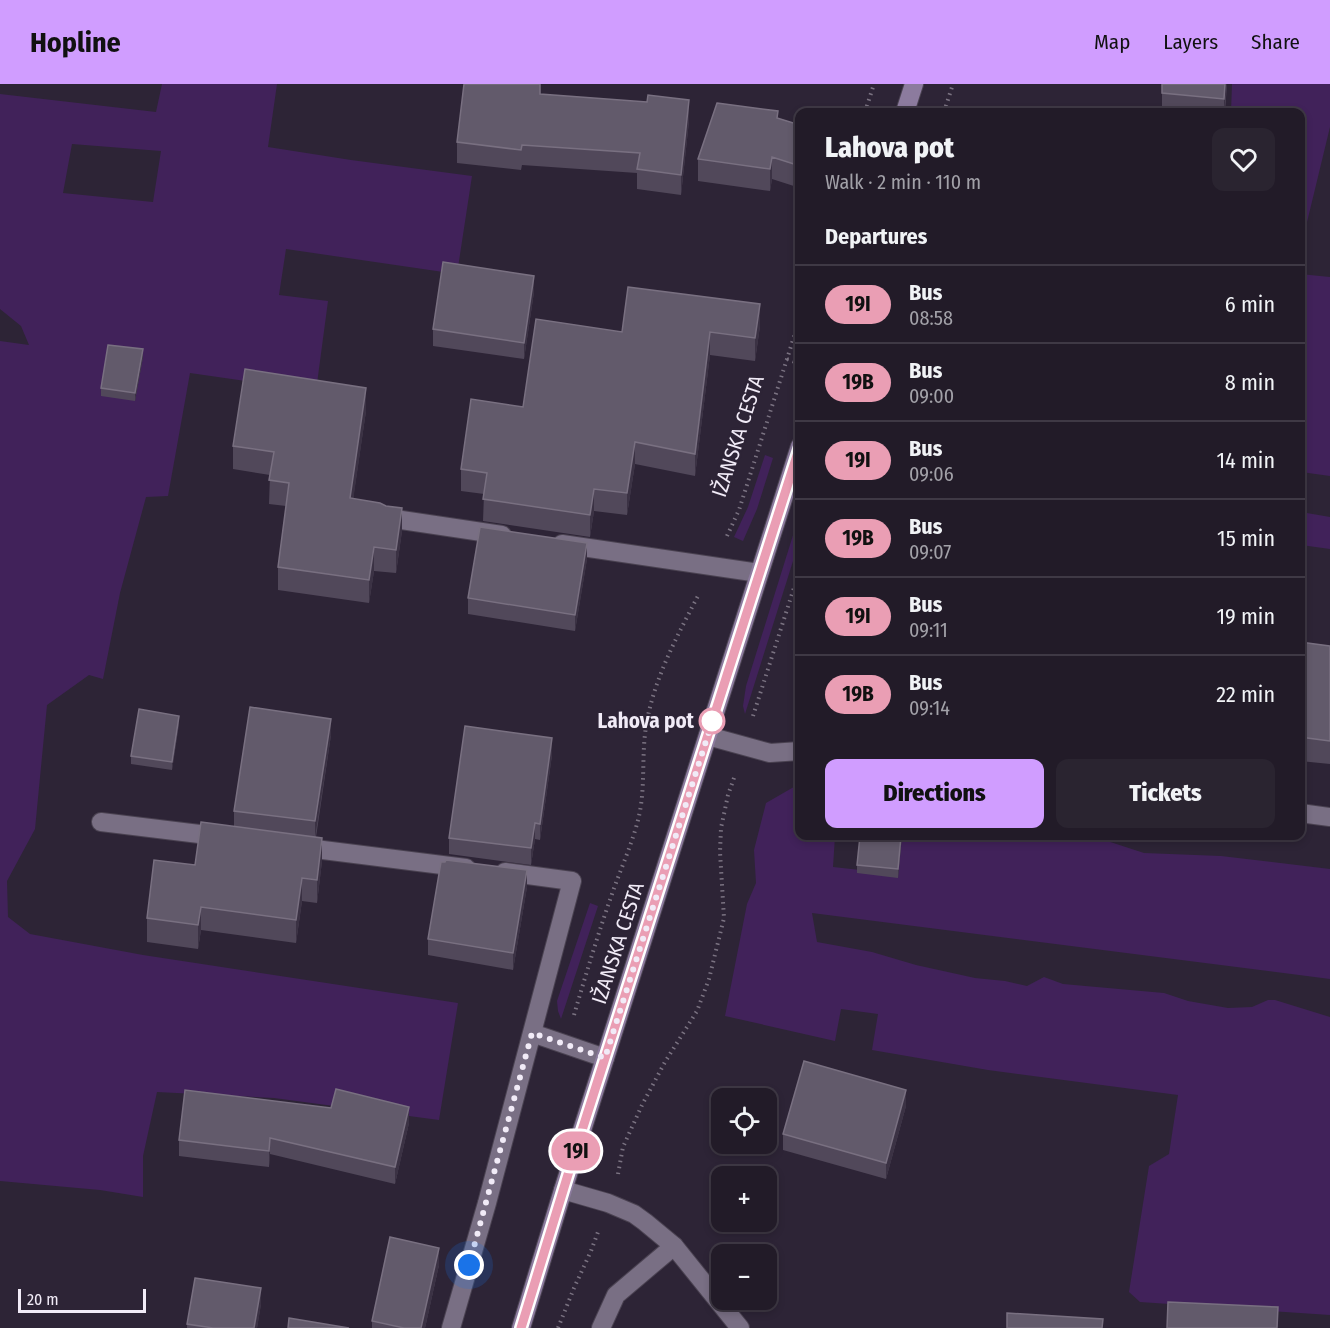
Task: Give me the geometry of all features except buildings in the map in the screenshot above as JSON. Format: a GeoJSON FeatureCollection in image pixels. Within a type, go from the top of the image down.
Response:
{"type":"FeatureCollection","features":[{"type":"Feature","properties":{"kind":"main road"},"geometry":{"type":"LineString","coordinates":[[906,108],[914,84]]}},
{"type":"Feature","properties":{"kind":"main road","name":"IŽANSKA CESTA"},"geometry":{"type":"LineString","coordinates":[[521,1328],[795,461]]}},
{"type":"Feature","properties":{"kind":"street"},"geometry":{"type":"LineString","coordinates":[[388,518],[516,537]]}},
{"type":"Feature","properties":{"kind":"street"},"geometry":{"type":"LineString","coordinates":[[551,542],[759,573]]}},
{"type":"Feature","properties":{"kind":"street"},"geometry":{"type":"LineString","coordinates":[[708,736],[770,753],[795,751]]}},
{"type":"Feature","properties":{"kind":"street"},"geometry":{"type":"LineString","coordinates":[[1305,814],[1330,817]]}},
{"type":"Feature","properties":{"kind":"street"},"geometry":{"type":"LineString","coordinates":[[101,822],[240,839]]}},
{"type":"Feature","properties":{"kind":"street"},"geometry":{"type":"LineString","coordinates":[[286,845],[572,881],[487,1203],[451,1328]]}},
{"type":"Feature","properties":{"kind":"street"},"geometry":{"type":"LineString","coordinates":[[532,1033],[605,1058]]}},
{"type":"Feature","properties":{"kind":"street"},"geometry":{"type":"LineString","coordinates":[[563,1190],[608,1203],[633,1214],[674,1246],[740,1328]]}},
{"type":"Feature","properties":{"kind":"street"},"geometry":{"type":"LineString","coordinates":[[600,1328],[616,1295],[674,1246]]}},
{"type":"Feature","properties":{"kind":"path"},"geometry":{"type":"LineString","coordinates":[[866,108],[874,84]]}},
{"type":"Feature","properties":{"kind":"path"},"geometry":{"type":"LineString","coordinates":[[945,108],[953,84]]}},
{"type":"Feature","properties":{"kind":"path","name":"IŽANSKA CESTA"},"geometry":{"type":"LineString","coordinates":[[571,1025],[593,950],[639,816],[643,786],[645,734],[661,675],[671,648],[739,510],[795,333]]}},
{"type":"Feature","properties":{"kind":"path"},"geometry":{"type":"LineString","coordinates":[[786,359],[795,362]]}},
{"type":"Feature","properties":{"kind":"path"},"geometry":{"type":"LineString","coordinates":[[752,720],[795,585]]}},
{"type":"Feature","properties":{"kind":"path"},"geometry":{"type":"LineString","coordinates":[[620,1169],[623,1147],[642,1106],[665,1062],[697,1011],[709,979],[724,918],[721,828],[735,773]]}},
{"type":"Feature","properties":{"kind":"path"},"geometry":{"type":"LineString","coordinates":[[558,1328],[596,1237]]}},
{"type":"Feature","properties":{"kind":"shaded area"},"geometry":{"type":"Polygon","coordinates":[[[162,84],[277,84],[268,147],[472,176],[457,274],[286,249],[279,295],[328,301],[316,391],[190,373],[168,496],[146,497],[120,593],[103,679],[89,675],[47,705],[35,829],[7,881],[8,917],[30,934],[143,955],[458,1003],[439,1120],[274,1098],[157,1092],[143,1156],[143,1197],[100,1190],[0,1181],[0,341],[29,345],[21,326],[0,309],[0,94],[156,112],[162,84]],[[72,144],[63,193],[153,202],[161,151],[72,144]]]}},
{"type":"Feature","properties":{"kind":"shaded area"},"geometry":{"type":"Polygon","coordinates":[[[1232,84],[1330,84],[1330,127],[1305,230],[1305,108],[1231,108],[1232,84]]]}},
{"type":"Feature","properties":{"kind":"shaded area"},"geometry":{"type":"Polygon","coordinates":[[[1305,274],[1330,277],[1330,476],[1305,473],[1305,274]]]}},
{"type":"Feature","properties":{"kind":"shaded area"},"geometry":{"type":"Polygon","coordinates":[[[765,455],[773,458],[757,509],[743,541],[734,537],[748,507],[765,455]]]}},
{"type":"Feature","properties":{"kind":"shaded area"},"geometry":{"type":"Polygon","coordinates":[[[1305,513],[1330,517],[1330,549],[1305,546],[1305,513]]]}},
{"type":"Feature","properties":{"kind":"shaded area"},"geometry":{"type":"Polygon","coordinates":[[[795,529],[795,555],[745,714],[743,706],[746,686],[795,529]]]}},
{"type":"Feature","properties":{"kind":"shaded area"},"geometry":{"type":"Polygon","coordinates":[[[795,786],[795,840],[835,840],[833,867],[878,872],[878,840],[1104,840],[1144,853],[1221,856],[1330,869],[1330,979],[812,913],[817,942],[872,952],[916,965],[975,978],[1027,986],[1044,977],[1063,984],[1164,993],[1188,1001],[1228,1008],[1252,1007],[1268,1000],[1275,1000],[1330,1017],[1330,1315],[1140,1302],[1129,1292],[1149,1166],[1169,1154],[1178,1095],[988,1070],[872,1050],[878,1014],[841,1009],[835,1041],[725,1016],[747,904],[756,883],[754,850],[766,803],[795,786]]]}},
{"type":"Feature","properties":{"kind":"shaded area"},"geometry":{"type":"Polygon","coordinates":[[[590,903],[598,906],[561,1019],[557,1001],[590,903]]]}},
{"type":"Feature","properties":{"kind":"bus line","name":"19I"},"geometry":{"type":"LineString","coordinates":[[521,1328],[795,462]]}},
{"type":"Feature","properties":{"kind":"place","name":"Lahova pot"},"geometry":{"type":"Point","coordinates":[712,721]}},
{"type":"Feature","properties":{"kind":"route"},"geometry":{"type":"LineString","coordinates":[[469,1265],[532,1033],[605,1058],[714,716],[712,721]]}}]}
